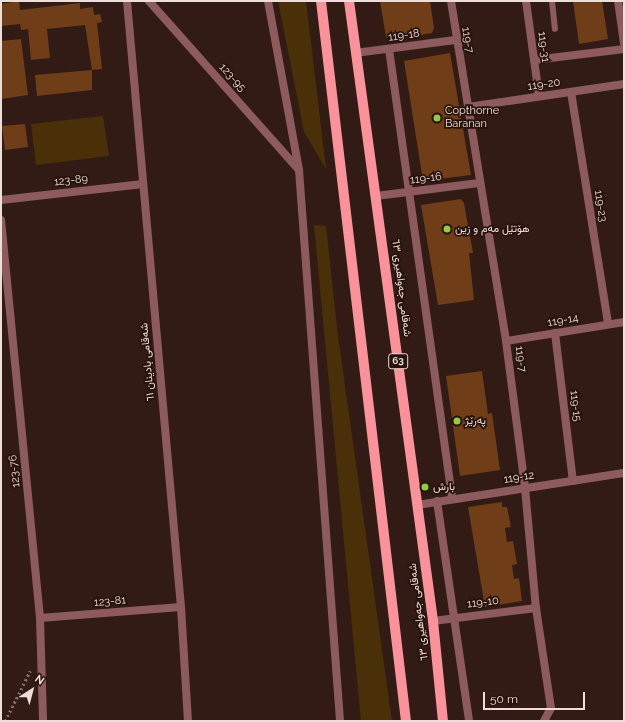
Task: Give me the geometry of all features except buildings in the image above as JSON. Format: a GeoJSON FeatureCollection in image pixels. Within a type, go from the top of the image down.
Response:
{"type":"FeatureCollection","features":[{"type":"Feature","properties":{"kind":"main road"},"geometry":{"type":"LineString","coordinates":[[321,1],[406,721]]}},
{"type":"Feature","properties":{"kind":"main road","name":"شەقامی جەواهیری ٦٣"},"geometry":{"type":"LineString","coordinates":[[349,1],[433,621],[443,721]]}},
{"type":"Feature","properties":{"kind":"street","name":"شەقامی بادینان ٦١"},"geometry":{"type":"LineString","coordinates":[[127,1],[181,607],[188,721]]}},
{"type":"Feature","properties":{"kind":"street","name":"123-95"},"geometry":{"type":"LineString","coordinates":[[149,1],[299,170]]}},
{"type":"Feature","properties":{"kind":"street"},"geometry":{"type":"LineString","coordinates":[[268,1],[299,170],[340,721]]}},
{"type":"Feature","properties":{"kind":"street","name":"119-7"},"geometry":{"type":"LineString","coordinates":[[451,1],[455,40],[468,107],[479,183],[506,341],[525,488],[536,608],[551,708],[544,721]]}},
{"type":"Feature","properties":{"kind":"street","name":"119-31"},"geometry":{"type":"LineString","coordinates":[[526,1],[539,96]]}},
{"type":"Feature","properties":{"kind":"street"},"geometry":{"type":"LineString","coordinates":[[618,1],[624,43]]}},
{"type":"Feature","properties":{"kind":"street","name":"119-18"},"geometry":{"type":"LineString","coordinates":[[355,54],[455,40]]}},
{"type":"Feature","properties":{"kind":"street"},"geometry":{"type":"LineString","coordinates":[[389,49],[452,499]]}},
{"type":"Feature","properties":{"kind":"street"},"geometry":{"type":"LineString","coordinates":[[534,60],[624,49]]}},
{"type":"Feature","properties":{"kind":"street","name":"119-20"},"geometry":{"type":"LineString","coordinates":[[468,107],[624,84]]}},
{"type":"Feature","properties":{"kind":"street","name":"119-23"},"geometry":{"type":"LineString","coordinates":[[571,92],[608,324]]}},
{"type":"Feature","properties":{"kind":"street","name":"119-16"},"geometry":{"type":"LineString","coordinates":[[376,196],[479,183]]}},
{"type":"Feature","properties":{"kind":"street","name":"123-89"},"geometry":{"type":"LineString","coordinates":[[1,200],[143,184]]}},
{"type":"Feature","properties":{"kind":"street","name":"123-76"},"geometry":{"type":"LineString","coordinates":[[1,220],[40,618],[43,721]]}},
{"type":"Feature","properties":{"kind":"street","name":"119-14"},"geometry":{"type":"LineString","coordinates":[[506,341],[624,322]]}},
{"type":"Feature","properties":{"kind":"street","name":"119-15"},"geometry":{"type":"LineString","coordinates":[[555,333],[573,481]]}},
{"type":"Feature","properties":{"kind":"street","name":"119-12"},"geometry":{"type":"LineString","coordinates":[[417,505],[624,473]]}},
{"type":"Feature","properties":{"kind":"street"},"geometry":{"type":"LineString","coordinates":[[437,501],[469,721]]}},
{"type":"Feature","properties":{"kind":"street","name":"123-81"},"geometry":{"type":"LineString","coordinates":[[40,618],[181,607]]}},
{"type":"Feature","properties":{"kind":"street","name":"119-10"},"geometry":{"type":"LineString","coordinates":[[433,621],[536,608]]}},
{"type":"Feature","properties":{"kind":"lane"},"geometry":{"type":"LineString","coordinates":[[552,1],[555,29]]}},
{"type":"Feature","properties":{"kind":"path"},"geometry":{"type":"LineString","coordinates":[[5,721],[41,654]]}},
{"type":"Feature","properties":{"kind":"shaded area"},"geometry":{"type":"Polygon","coordinates":[[[278,1],[306,1],[326,169],[304,132],[278,1]]]}},
{"type":"Feature","properties":{"kind":"shaded area"},"geometry":{"type":"Polygon","coordinates":[[[103,116],[109,156],[36,165],[31,124],[103,116]]]}},
{"type":"Feature","properties":{"kind":"shaded area"},"geometry":{"type":"Polygon","coordinates":[[[314,225],[326,226],[338,336],[392,721],[361,721],[314,225]]]}},
{"type":"Feature","properties":{"kind":"place","name":"Copthorne Baranan"},"geometry":{"type":"Point","coordinates":[437,118]}},
{"type":"Feature","properties":{"kind":"place","name":"هۆتێل مەم و زین"},"geometry":{"type":"Point","coordinates":[447,229]}},
{"type":"Feature","properties":{"kind":"place","name":"پەرێژ"},"geometry":{"type":"Point","coordinates":[457,421]}},
{"type":"Feature","properties":{"kind":"place","name":"بارش"},"geometry":{"type":"Point","coordinates":[425,487]}}]}
